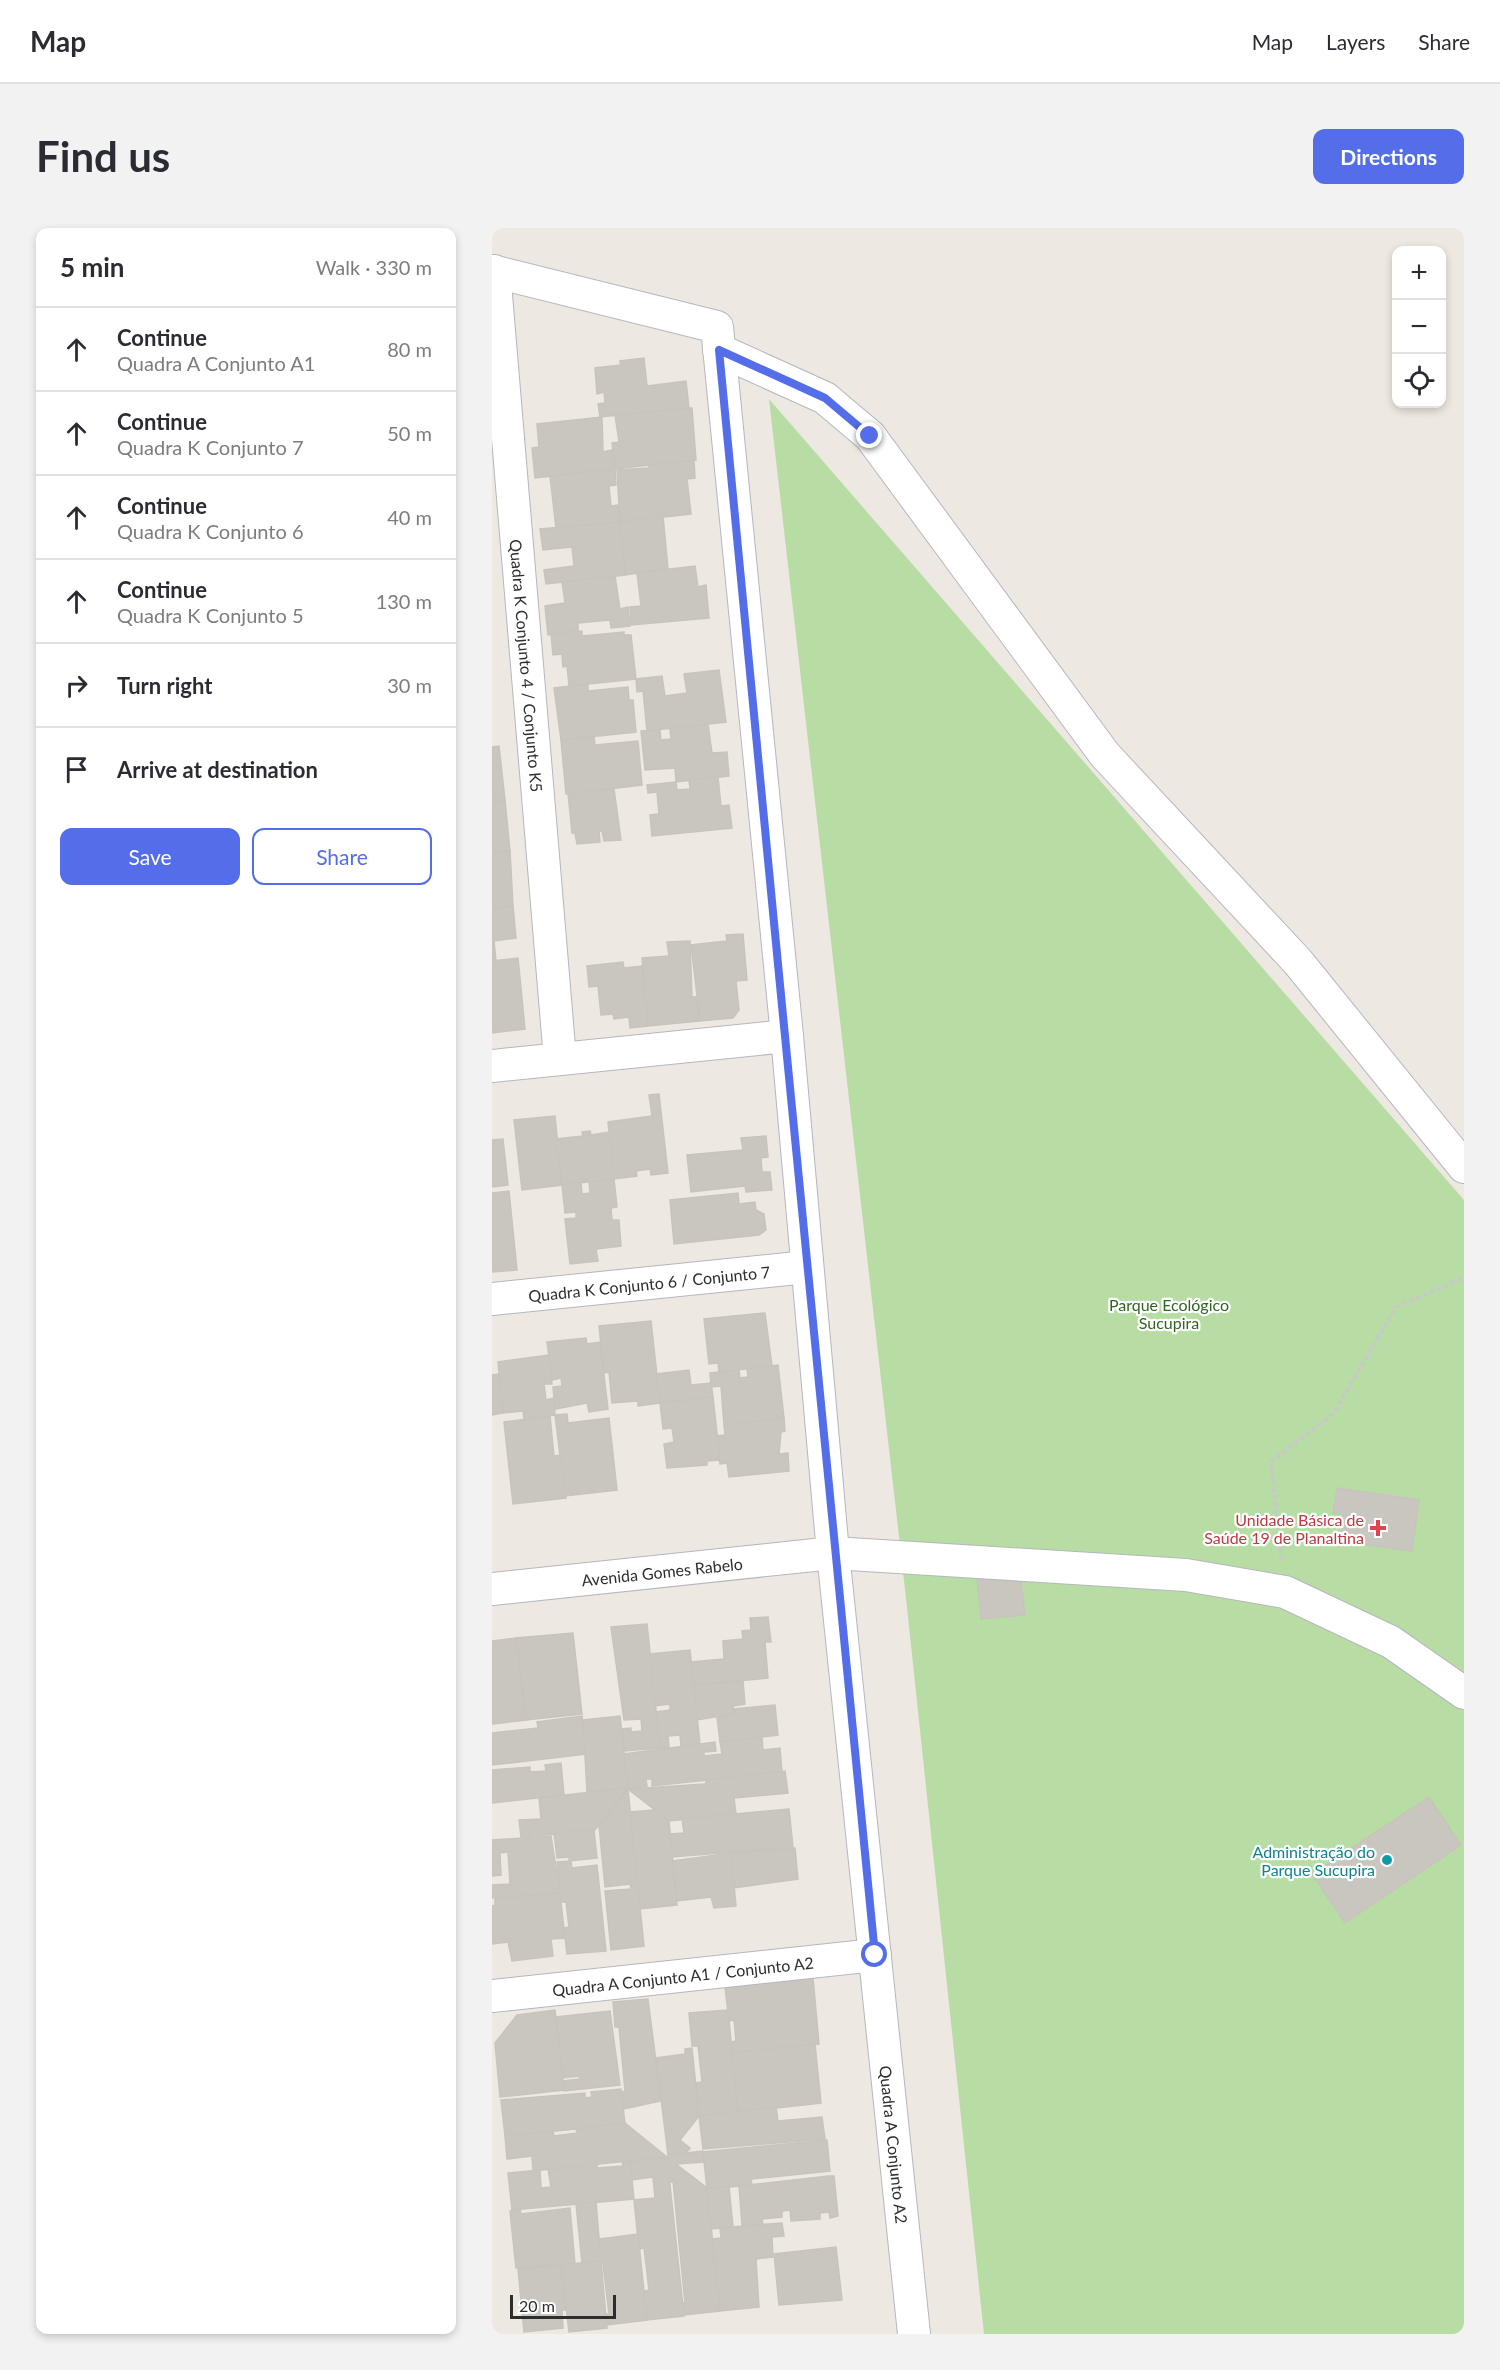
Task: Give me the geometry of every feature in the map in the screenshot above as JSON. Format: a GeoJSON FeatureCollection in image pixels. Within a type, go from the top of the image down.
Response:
{"type":"FeatureCollection","features":[{"type":"Feature","properties":{"kind":"street"},"geometry":{"type":"LineString","coordinates":[[493,271],[718,338],[825,398],[870,436],[1105,754],[1298,962],[1464,1167]]}},
{"type":"Feature","properties":{"kind":"street","name":"Quadra K Conjunto 4 / Conjunto K5"},"geometry":{"type":"LineString","coordinates":[[493,271],[560,1059]]}},
{"type":"Feature","properties":{"kind":"street","name":"Quadra A Conjunto A2"},"geometry":{"type":"LineString","coordinates":[[718,338],[787,1036],[833,1553],[914,2334]]}},
{"type":"Feature","properties":{"kind":"street"},"geometry":{"type":"LineString","coordinates":[[492,1066],[787,1036]]}},
{"type":"Feature","properties":{"kind":"street","name":"Quadra K Conjunto 6 / Conjunto 7"},"geometry":{"type":"LineString","coordinates":[[492,1299],[807,1267]]}},
{"type":"Feature","properties":{"kind":"street","name":"Avenida Gomes Rabelo"},"geometry":{"type":"LineString","coordinates":[[492,1589],[833,1553],[1186,1575],[1285,1592],[1392,1642],[1464,1694]]}},
{"type":"Feature","properties":{"kind":"street","name":"Quadra A Conjunto A1 / Conjunto A2"},"geometry":{"type":"LineString","coordinates":[[492,1996],[875,1955]]}},
{"type":"Feature","properties":{"kind":"path"},"geometry":{"type":"LineString","coordinates":[[1285,1592],[1271,1461],[1333,1414],[1396,1308],[1464,1278]]}},
{"type":"Feature","properties":{"kind":"green space","name":"Parque Ecológico Sucupira"},"geometry":{"type":"Polygon","coordinates":[[[769,399],[1464,1200],[1464,2334],[984,2334],[906,1598],[769,399]]]}},
{"type":"Feature","properties":{"kind":"building"},"geometry":{"type":"Polygon","coordinates":[[[644,358],[647,386],[686,381],[689,408],[600,417],[598,404],[605,403],[604,392],[597,394],[595,368],[621,365],[620,361],[644,358]]]}},
{"type":"Feature","properties":{"kind":"building"},"geometry":{"type":"Polygon","coordinates":[[[692,408],[696,460],[615,469],[612,443],[619,442],[615,415],[692,408]]]}},
{"type":"Feature","properties":{"kind":"building"},"geometry":{"type":"Polygon","coordinates":[[[602,417],[603,452],[612,450],[615,469],[535,478],[532,448],[539,447],[537,424],[602,417]]]}},
{"type":"Feature","properties":{"kind":"building"},"geometry":{"type":"Polygon","coordinates":[[[694,460],[695,478],[687,479],[691,514],[620,522],[617,470],[649,468],[649,465],[694,460]]]}},
{"type":"Feature","properties":{"kind":"building"},"geometry":{"type":"Polygon","coordinates":[[[615,469],[616,485],[609,486],[611,506],[618,505],[620,522],[556,528],[550,476],[615,469]]]}},
{"type":"Feature","properties":{"kind":"building"},"geometry":{"type":"Polygon","coordinates":[[[663,516],[668,569],[625,575],[620,522],[663,516]]]}},
{"type":"Feature","properties":{"kind":"building"},"geometry":{"type":"Polygon","coordinates":[[[620,522],[625,575],[546,584],[544,570],[574,566],[572,547],[543,550],[540,529],[620,522]]]}},
{"type":"Feature","properties":{"kind":"building"},"geometry":{"type":"Polygon","coordinates":[[[695,566],[698,587],[706,585],[709,618],[631,625],[630,607],[641,606],[637,573],[695,566]]]}},
{"type":"Feature","properties":{"kind":"building"},"geometry":{"type":"Polygon","coordinates":[[[615,576],[620,609],[628,607],[630,626],[611,628],[610,620],[578,623],[578,631],[548,635],[545,606],[565,603],[562,582],[615,576]]]}},
{"type":"Feature","properties":{"kind":"building"},"geometry":{"type":"Polygon","coordinates":[[[582,631],[582,636],[624,632],[624,635],[631,635],[636,679],[569,686],[567,666],[563,667],[562,654],[553,655],[551,634],[582,631]]]}},
{"type":"Feature","properties":{"kind":"building"},"geometry":{"type":"Polygon","coordinates":[[[719,670],[726,722],[647,731],[643,691],[637,692],[636,679],[662,676],[665,696],[687,693],[684,674],[719,670]]]}},
{"type":"Feature","properties":{"kind":"building"},"geometry":{"type":"Polygon","coordinates":[[[588,684],[588,691],[628,687],[629,700],[633,700],[636,732],[561,740],[554,688],[588,684]]]}},
{"type":"Feature","properties":{"kind":"building"},"geometry":{"type":"Polygon","coordinates":[[[708,724],[712,753],[727,752],[729,776],[676,782],[675,768],[645,770],[641,731],[660,730],[661,740],[671,739],[670,729],[708,724]]]}},
{"type":"Feature","properties":{"kind":"building"},"geometry":{"type":"Polygon","coordinates":[[[594,737],[595,745],[638,741],[642,785],[566,794],[561,740],[594,737]]]}},
{"type":"Feature","properties":{"kind":"building"},"geometry":{"type":"Polygon","coordinates":[[[499,746],[505,800],[492,801],[492,747],[499,746]]]}},
{"type":"Feature","properties":{"kind":"building"},"geometry":{"type":"Polygon","coordinates":[[[718,777],[721,806],[729,805],[732,828],[652,836],[650,815],[659,814],[657,792],[648,793],[647,785],[676,782],[677,790],[690,789],[689,780],[718,777]]]}},
{"type":"Feature","properties":{"kind":"building"},"geometry":{"type":"Polygon","coordinates":[[[614,789],[621,840],[604,841],[602,831],[599,831],[600,842],[577,844],[575,833],[572,833],[568,793],[614,789]]]}},
{"type":"Feature","properties":{"kind":"building"},"geometry":{"type":"Polygon","coordinates":[[[505,800],[510,851],[492,853],[492,801],[505,800]]]}},
{"type":"Feature","properties":{"kind":"building"},"geometry":{"type":"Polygon","coordinates":[[[510,851],[513,906],[492,908],[492,853],[510,851]]]}},
{"type":"Feature","properties":{"kind":"building"},"geometry":{"type":"Polygon","coordinates":[[[513,906],[516,938],[494,941],[496,961],[492,961],[492,908],[513,906]]]}},
{"type":"Feature","properties":{"kind":"building"},"geometry":{"type":"Polygon","coordinates":[[[743,934],[747,980],[736,981],[739,1010],[733,1018],[700,1021],[691,945],[727,941],[726,935],[743,934]]]}},
{"type":"Feature","properties":{"kind":"building"},"geometry":{"type":"Polygon","coordinates":[[[690,941],[692,997],[697,997],[699,1021],[648,1026],[642,958],[669,956],[667,942],[690,941]]]}},
{"type":"Feature","properties":{"kind":"building"},"geometry":{"type":"Polygon","coordinates":[[[518,958],[525,1029],[492,1033],[492,961],[518,958]]]}},
{"type":"Feature","properties":{"kind":"building"},"geometry":{"type":"Polygon","coordinates":[[[623,962],[624,968],[642,966],[648,1026],[630,1028],[629,1017],[614,1019],[613,1014],[601,1015],[598,986],[589,987],[587,966],[623,962]]]}},
{"type":"Feature","properties":{"kind":"building"},"geometry":{"type":"Polygon","coordinates":[[[659,1094],[668,1173],[651,1175],[650,1169],[636,1171],[637,1176],[614,1179],[608,1122],[652,1116],[649,1095],[659,1094]]]}},
{"type":"Feature","properties":{"kind":"building"},"geometry":{"type":"Polygon","coordinates":[[[555,1116],[562,1185],[522,1190],[514,1120],[555,1116]]]}},
{"type":"Feature","properties":{"kind":"building"},"geometry":{"type":"Polygon","coordinates":[[[590,1131],[591,1135],[609,1132],[614,1179],[562,1185],[556,1139],[583,1136],[582,1132],[590,1131]]]}},
{"type":"Feature","properties":{"kind":"building"},"geometry":{"type":"Polygon","coordinates":[[[766,1136],[768,1157],[761,1158],[762,1172],[770,1172],[772,1190],[746,1192],[745,1186],[691,1192],[687,1155],[743,1150],[741,1138],[766,1136]]]}},
{"type":"Feature","properties":{"kind":"building"},"geometry":{"type":"Polygon","coordinates":[[[503,1139],[508,1185],[492,1187],[492,1140],[503,1139]]]}},
{"type":"Feature","properties":{"kind":"building"},"geometry":{"type":"Polygon","coordinates":[[[614,1179],[617,1207],[611,1208],[612,1220],[619,1220],[621,1246],[596,1249],[598,1261],[570,1264],[565,1219],[576,1218],[576,1212],[565,1213],[562,1185],[581,1183],[582,1194],[590,1193],[589,1182],[614,1179]]]}},
{"type":"Feature","properties":{"kind":"building"},"geometry":{"type":"Polygon","coordinates":[[[509,1191],[517,1270],[492,1272],[492,1193],[509,1191]]]}},
{"type":"Feature","properties":{"kind":"building"},"geometry":{"type":"Polygon","coordinates":[[[738,1193],[739,1204],[755,1202],[756,1210],[764,1214],[766,1230],[759,1235],[674,1244],[670,1200],[738,1193]]]}},
{"type":"Feature","properties":{"kind":"building"},"geometry":{"type":"Polygon","coordinates":[[[765,1313],[772,1366],[719,1372],[718,1363],[709,1364],[704,1319],[765,1313]]]}},
{"type":"Feature","properties":{"kind":"building"},"geometry":{"type":"Polygon","coordinates":[[[651,1321],[660,1403],[638,1406],[638,1401],[612,1403],[609,1372],[604,1373],[599,1326],[651,1321]]]}},
{"type":"Feature","properties":{"kind":"building"},"geometry":{"type":"Polygon","coordinates":[[[586,1338],[587,1344],[600,1342],[608,1409],[589,1412],[587,1403],[555,1409],[553,1387],[562,1386],[561,1378],[552,1380],[547,1342],[586,1338]]]}},
{"type":"Feature","properties":{"kind":"building"},"geometry":{"type":"Polygon","coordinates":[[[549,1355],[552,1384],[544,1384],[546,1400],[554,1398],[555,1415],[524,1419],[523,1411],[503,1413],[498,1362],[549,1355]]]}},
{"type":"Feature","properties":{"kind":"building"},"geometry":{"type":"Polygon","coordinates":[[[778,1365],[784,1418],[724,1425],[721,1386],[711,1387],[710,1373],[739,1370],[740,1378],[748,1377],[747,1369],[778,1365]]]}},
{"type":"Feature","properties":{"kind":"building"},"geometry":{"type":"Polygon","coordinates":[[[689,1370],[691,1385],[711,1383],[713,1397],[660,1403],[656,1374],[689,1370]]]}},
{"type":"Feature","properties":{"kind":"building"},"geometry":{"type":"Polygon","coordinates":[[[499,1374],[503,1413],[492,1415],[492,1375],[499,1374]]]}},
{"type":"Feature","properties":{"kind":"building"},"geometry":{"type":"Polygon","coordinates":[[[713,1397],[720,1460],[707,1461],[707,1465],[667,1468],[664,1444],[674,1442],[672,1428],[663,1429],[660,1403],[713,1397]]]}},
{"type":"Feature","properties":{"kind":"building"},"geometry":{"type":"Polygon","coordinates":[[[567,1414],[568,1423],[609,1418],[617,1490],[565,1496],[555,1415],[567,1414]]]}},
{"type":"Feature","properties":{"kind":"building"},"geometry":{"type":"Polygon","coordinates":[[[550,1416],[554,1456],[561,1455],[566,1498],[513,1504],[504,1422],[550,1416]]]}},
{"type":"Feature","properties":{"kind":"building"},"geometry":{"type":"Polygon","coordinates":[[[784,1418],[785,1431],[781,1432],[779,1454],[788,1453],[789,1471],[729,1477],[727,1463],[720,1464],[717,1436],[725,1435],[724,1425],[784,1418]]]}},
{"type":"Feature","properties":{"kind":"building","name":"Unidade Básica de Saúde 19 de Planaltina"},"geometry":{"type":"Polygon","coordinates":[[[1337,1488],[1419,1500],[1412,1551],[1339,1541],[1343,1514],[1333,1513],[1337,1488]]]}},
{"type":"Feature","properties":{"kind":"building"},"geometry":{"type":"Polygon","coordinates":[[[1020,1573],[1025,1615],[981,1619],[977,1578],[1020,1573]]]}},
{"type":"Feature","properties":{"kind":"building"},"geometry":{"type":"Polygon","coordinates":[[[768,1617],[771,1642],[765,1642],[768,1678],[694,1685],[691,1662],[724,1659],[723,1641],[743,1639],[742,1631],[751,1630],[750,1618],[768,1617]]]}},
{"type":"Feature","properties":{"kind":"building"},"geometry":{"type":"Polygon","coordinates":[[[647,1624],[660,1748],[624,1751],[622,1729],[631,1728],[631,1732],[642,1731],[641,1719],[624,1720],[611,1627],[647,1624]]]}},
{"type":"Feature","properties":{"kind":"building"},"geometry":{"type":"Polygon","coordinates":[[[573,1633],[582,1714],[526,1720],[516,1638],[573,1633]]]}},
{"type":"Feature","properties":{"kind":"building"},"geometry":{"type":"Polygon","coordinates":[[[516,1638],[526,1720],[492,1724],[492,1641],[516,1638]]]}},
{"type":"Feature","properties":{"kind":"building"},"geometry":{"type":"Polygon","coordinates":[[[690,1650],[700,1744],[681,1746],[680,1735],[668,1736],[669,1747],[660,1748],[656,1712],[670,1710],[670,1704],[655,1706],[650,1654],[690,1650]]]}},
{"type":"Feature","properties":{"kind":"building"},"geometry":{"type":"Polygon","coordinates":[[[743,1681],[745,1704],[733,1706],[734,1714],[697,1720],[694,1685],[743,1681]]]}},
{"type":"Feature","properties":{"kind":"building"},"geometry":{"type":"Polygon","coordinates":[[[775,1705],[778,1735],[720,1742],[717,1717],[735,1714],[734,1709],[775,1705]]]}},
{"type":"Feature","properties":{"kind":"building"},"geometry":{"type":"Polygon","coordinates":[[[582,1716],[586,1754],[492,1765],[492,1733],[538,1728],[537,1722],[582,1716]]]}},
{"type":"Feature","properties":{"kind":"building"},"geometry":{"type":"Polygon","coordinates":[[[620,1716],[628,1788],[587,1792],[583,1720],[620,1716]]]}},
{"type":"Feature","properties":{"kind":"building"},"geometry":{"type":"Polygon","coordinates":[[[762,1737],[763,1750],[780,1748],[782,1772],[652,1786],[652,1779],[646,1779],[647,1786],[628,1789],[624,1754],[715,1742],[716,1751],[704,1752],[704,1756],[722,1754],[720,1742],[762,1737]]]}},
{"type":"Feature","properties":{"kind":"building"},"geometry":{"type":"Polygon","coordinates":[[[561,1763],[564,1795],[492,1803],[492,1770],[530,1767],[530,1772],[546,1771],[545,1765],[561,1763]]]}},
{"type":"Feature","properties":{"kind":"building"},"geometry":{"type":"Polygon","coordinates":[[[785,1771],[788,1793],[734,1798],[736,1814],[669,1821],[628,1789],[705,1784],[707,1780],[785,1771]]]}},
{"type":"Feature","properties":{"kind":"building"},"geometry":{"type":"Polygon","coordinates":[[[628,1788],[594,1831],[521,1837],[519,1820],[541,1819],[539,1798],[628,1788]]]}},
{"type":"Feature","properties":{"kind":"building"},"geometry":{"type":"Polygon","coordinates":[[[628,1789],[644,1946],[611,1950],[605,1891],[631,1889],[630,1884],[605,1887],[599,1825],[628,1789]]]}},
{"type":"Feature","properties":{"kind":"building","name":"Administração do Parque Sucupira"},"geometry":{"type":"Polygon","coordinates":[[[1429,1797],[1461,1845],[1345,1923],[1312,1874],[1429,1797]]]}},
{"type":"Feature","properties":{"kind":"building"},"geometry":{"type":"Polygon","coordinates":[[[789,1809],[793,1847],[672,1857],[670,1834],[684,1833],[682,1819],[789,1809]]]}},
{"type":"Feature","properties":{"kind":"building"},"geometry":{"type":"Polygon","coordinates":[[[654,1810],[669,1821],[677,1905],[640,1909],[630,1812],[654,1810]]]}},
{"type":"Feature","properties":{"kind":"building"},"geometry":{"type":"Polygon","coordinates":[[[594,1830],[597,1858],[569,1861],[569,1857],[557,1858],[554,1833],[594,1830]]]}},
{"type":"Feature","properties":{"kind":"building"},"geometry":{"type":"Polygon","coordinates":[[[551,1836],[560,1893],[492,1898],[492,1885],[510,1884],[508,1852],[500,1853],[501,1875],[492,1876],[492,1840],[551,1836]]]}},
{"type":"Feature","properties":{"kind":"building"},"geometry":{"type":"Polygon","coordinates":[[[795,1848],[798,1879],[734,1888],[731,1853],[795,1848]]]}},
{"type":"Feature","properties":{"kind":"building"},"geometry":{"type":"Polygon","coordinates":[[[731,1853],[736,1906],[714,1908],[711,1897],[677,1901],[673,1861],[731,1853]]]}},
{"type":"Feature","properties":{"kind":"building"},"geometry":{"type":"Polygon","coordinates":[[[571,1861],[572,1868],[597,1865],[606,1951],[567,1954],[564,1928],[569,1927],[566,1902],[561,1902],[557,1862],[571,1861]]]}},
{"type":"Feature","properties":{"kind":"building"},"geometry":{"type":"Polygon","coordinates":[[[560,1893],[565,1938],[551,1939],[553,1956],[512,1961],[508,1942],[492,1944],[492,1906],[495,1905],[495,1898],[560,1893]]]}},
{"type":"Feature","properties":{"kind":"building"},"geometry":{"type":"Polygon","coordinates":[[[813,1978],[819,2044],[732,2053],[731,2042],[736,2041],[734,2020],[729,2021],[725,1987],[813,1978]]]}},
{"type":"Feature","properties":{"kind":"building"},"geometry":{"type":"Polygon","coordinates":[[[648,1999],[661,2101],[623,2109],[621,2092],[625,2091],[619,2027],[615,2027],[613,2002],[648,1999]]]}},
{"type":"Feature","properties":{"kind":"building"},"geometry":{"type":"Polygon","coordinates":[[[555,2010],[564,2090],[500,2097],[495,2043],[517,2015],[555,2010]]]}},
{"type":"Feature","properties":{"kind":"building"},"geometry":{"type":"Polygon","coordinates":[[[728,2010],[738,2112],[699,2116],[696,2083],[702,2082],[698,2046],[692,2046],[689,2013],[728,2010]]]}},
{"type":"Feature","properties":{"kind":"building"},"geometry":{"type":"Polygon","coordinates":[[[610,2011],[620,2085],[564,2091],[563,2081],[580,2079],[579,2076],[563,2078],[556,2017],[610,2011]]]}},
{"type":"Feature","properties":{"kind":"building"},"geometry":{"type":"Polygon","coordinates":[[[815,2044],[821,2103],[738,2112],[732,2053],[815,2044]]]}},
{"type":"Feature","properties":{"kind":"building"},"geometry":{"type":"Polygon","coordinates":[[[692,2048],[699,2116],[680,2140],[690,2148],[686,2153],[668,2155],[656,2058],[685,2054],[685,2049],[692,2048]]]}},
{"type":"Feature","properties":{"kind":"building"},"geometry":{"type":"Polygon","coordinates":[[[621,2089],[625,2124],[505,2136],[501,2100],[585,2093],[585,2098],[592,2097],[591,2092],[621,2089]]]}},
{"type":"Feature","properties":{"kind":"building"},"geometry":{"type":"Polygon","coordinates":[[[776,2107],[778,2121],[822,2117],[825,2139],[703,2149],[699,2116],[776,2107]]]}},
{"type":"Feature","properties":{"kind":"building"},"geometry":{"type":"Polygon","coordinates":[[[625,2123],[667,2157],[533,2171],[532,2156],[507,2159],[505,2136],[553,2131],[554,2136],[577,2133],[576,2129],[625,2123]]]}},
{"type":"Feature","properties":{"kind":"building"},"geometry":{"type":"Polygon","coordinates":[[[827,2140],[830,2171],[751,2179],[752,2185],[707,2189],[703,2152],[827,2140]]]}},
{"type":"Feature","properties":{"kind":"building"},"geometry":{"type":"Polygon","coordinates":[[[703,2151],[704,2162],[676,2164],[707,2188],[720,2311],[684,2315],[682,2303],[685,2303],[673,2181],[671,2182],[668,2155],[703,2151]]]}},
{"type":"Feature","properties":{"kind":"building"},"geometry":{"type":"Polygon","coordinates":[[[667,2157],[684,2316],[647,2320],[644,2291],[649,2290],[644,2248],[639,2249],[634,2200],[655,2198],[653,2177],[632,2180],[630,2161],[667,2157]]]}},
{"type":"Feature","properties":{"kind":"building"},"geometry":{"type":"Polygon","coordinates":[[[622,2161],[630,2161],[634,2199],[512,2210],[508,2173],[540,2170],[541,2188],[551,2187],[548,2169],[597,2164],[597,2168],[623,2166],[622,2161]]]}},
{"type":"Feature","properties":{"kind":"building"},"geometry":{"type":"Polygon","coordinates":[[[834,2176],[838,2216],[830,2218],[829,2212],[820,2213],[820,2219],[791,2221],[790,2210],[782,2211],[782,2217],[762,2219],[763,2224],[742,2226],[739,2186],[834,2176]]]}},
{"type":"Feature","properties":{"kind":"building"},"geometry":{"type":"Polygon","coordinates":[[[729,2186],[733,2227],[711,2229],[707,2189],[729,2186]]]}},
{"type":"Feature","properties":{"kind":"building"},"geometry":{"type":"Polygon","coordinates":[[[596,2202],[601,2261],[582,2263],[576,2204],[596,2202]]]}},
{"type":"Feature","properties":{"kind":"building"},"geometry":{"type":"Polygon","coordinates":[[[570,2208],[575,2264],[516,2268],[510,2211],[520,2209],[521,2214],[570,2208]]]}},
{"type":"Feature","properties":{"kind":"building"},"geometry":{"type":"Polygon","coordinates":[[[782,2223],[784,2236],[772,2237],[773,2257],[756,2259],[759,2307],[720,2311],[712,2239],[721,2238],[720,2228],[782,2223]]]}},
{"type":"Feature","properties":{"kind":"building"},"geometry":{"type":"Polygon","coordinates":[[[638,2234],[647,2320],[607,2325],[606,2314],[609,2314],[600,2239],[638,2234]]]}},
{"type":"Feature","properties":{"kind":"building"},"geometry":{"type":"Polygon","coordinates":[[[836,2247],[842,2300],[779,2305],[774,2254],[836,2247]]]}},
{"type":"Feature","properties":{"kind":"building"},"geometry":{"type":"Polygon","coordinates":[[[601,2261],[607,2328],[569,2332],[561,2265],[601,2261]]]}},
{"type":"Feature","properties":{"kind":"building"},"geometry":{"type":"Polygon","coordinates":[[[561,2265],[566,2310],[562,2310],[563,2328],[524,2332],[518,2269],[561,2265]]]}},
{"type":"Feature","properties":{"kind":"place","name":"Unidade Básica de Saúde 19 de Planaltina"},"geometry":{"type":"Point","coordinates":[1378,1528]}},
{"type":"Feature","properties":{"kind":"place","name":"Administração do Parque Sucupira"},"geometry":{"type":"Point","coordinates":[1387,1860]}},
{"type":"Feature","properties":{"kind":"route"},"geometry":{"type":"LineString","coordinates":[[870,436],[825,398],[719,350],[787,1036],[833,1553],[875,1955]]}}]}
